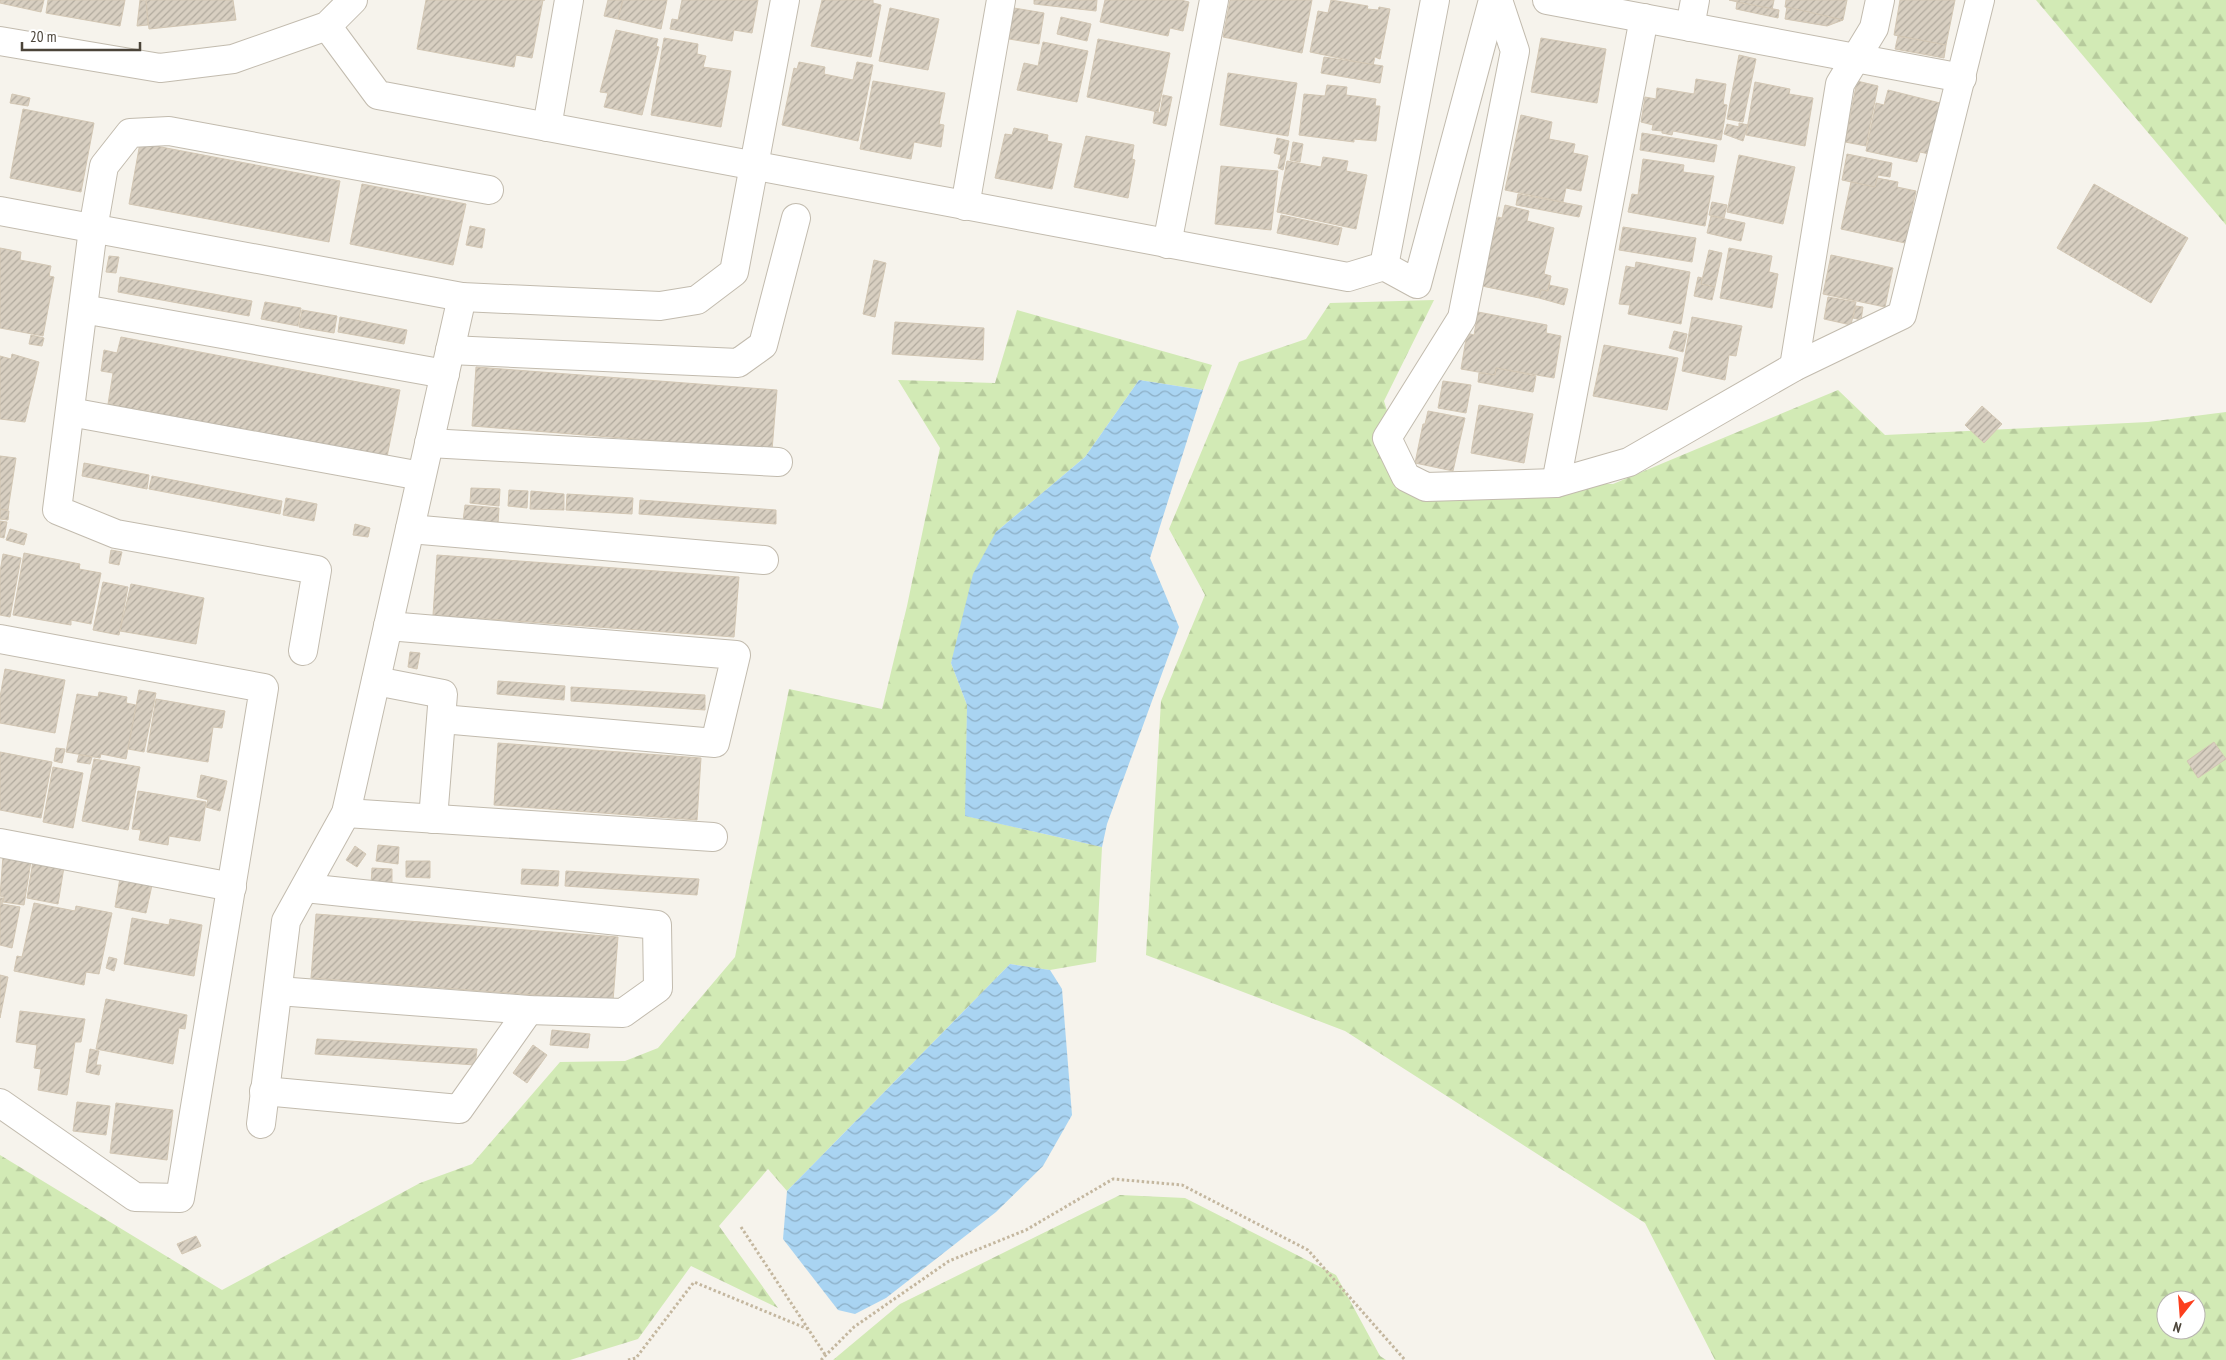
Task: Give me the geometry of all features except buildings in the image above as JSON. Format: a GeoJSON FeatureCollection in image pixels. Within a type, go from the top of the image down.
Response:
{"type":"FeatureCollection","features":[{"type":"Feature","properties":{"kind":"street"},"geometry":{"type":"LineString","coordinates":[[0,41],[160,68],[233,59],[327,26],[354,0]]}},
{"type":"Feature","properties":{"kind":"street"},"geometry":{"type":"LineString","coordinates":[[547,127],[569,0]]}},
{"type":"Feature","properties":{"kind":"street"},"geometry":{"type":"LineString","coordinates":[[0,211],[462,297],[660,306],[696,300],[734,272],[786,0]]}},
{"type":"Feature","properties":{"kind":"street"},"geometry":{"type":"LineString","coordinates":[[965,206],[1001,0]]}},
{"type":"Feature","properties":{"kind":"street"},"geometry":{"type":"LineString","coordinates":[[1167,244],[1214,0]]}},
{"type":"Feature","properties":{"kind":"street"},"geometry":{"type":"LineString","coordinates":[[1384,266],[1435,0]]}},
{"type":"Feature","properties":{"kind":"street"},"geometry":{"type":"LineString","coordinates":[[327,26],[378,95],[1348,277],[1384,266],[1418,284],[1493,0]]}},
{"type":"Feature","properties":{"kind":"street"},"geometry":{"type":"LineString","coordinates":[[1498,0],[1514,51],[1462,318],[1387,438],[1406,477],[1426,487],[1556,482],[1628,462],[1794,367],[1902,315],[1980,0]]}},
{"type":"Feature","properties":{"kind":"street"},"geometry":{"type":"LineString","coordinates":[[1547,0],[1962,78]]}},
{"type":"Feature","properties":{"kind":"street"},"geometry":{"type":"LineString","coordinates":[[1690,27],[1695,0]]}},
{"type":"Feature","properties":{"kind":"street"},"geometry":{"type":"LineString","coordinates":[[1794,367],[1840,84],[1874,28],[1880,0]]}},
{"type":"Feature","properties":{"kind":"street"},"geometry":{"type":"LineString","coordinates":[[1556,482],[1644,18]]}},
{"type":"Feature","properties":{"kind":"street"},"geometry":{"type":"LineString","coordinates":[[302,651],[316,570],[116,534],[57,510],[93,229],[104,166],[130,133],[168,131],[489,190]]}},
{"type":"Feature","properties":{"kind":"street"},"geometry":{"type":"LineString","coordinates":[[83,309],[447,362],[738,363],[763,344],[796,218]]}},
{"type":"Feature","properties":{"kind":"street"},"geometry":{"type":"LineString","coordinates":[[261,1124],[286,921],[346,813],[462,297]]}},
{"type":"Feature","properties":{"kind":"street"},"geometry":{"type":"LineString","coordinates":[[70,412],[421,476]]}},
{"type":"Feature","properties":{"kind":"street"},"geometry":{"type":"LineString","coordinates":[[429,443],[778,462]]}},
{"type":"Feature","properties":{"kind":"street"},"geometry":{"type":"LineString","coordinates":[[410,530],[764,560]]}},
{"type":"Feature","properties":{"kind":"street"},"geometry":{"type":"LineString","coordinates":[[388,626],[736,655],[715,743],[442,719]]}},
{"type":"Feature","properties":{"kind":"street"},"geometry":{"type":"LineString","coordinates":[[0,639],[264,688],[180,1198],[135,1197],[0,1103]]}},
{"type":"Feature","properties":{"kind":"street"},"geometry":{"type":"LineString","coordinates":[[376,681],[443,694],[433,819]]}},
{"type":"Feature","properties":{"kind":"street"},"geometry":{"type":"LineString","coordinates":[[346,813],[712,837]]}},
{"type":"Feature","properties":{"kind":"street"},"geometry":{"type":"LineString","coordinates":[[0,842],[232,887]]}},
{"type":"Feature","properties":{"kind":"street"},"geometry":{"type":"LineString","coordinates":[[278,991],[529,1010],[623,1013],[658,988],[657,925],[305,888]]}},
{"type":"Feature","properties":{"kind":"street"},"geometry":{"type":"LineString","coordinates":[[264,1091],[459,1109],[529,1010]]}},
{"type":"Feature","properties":{"kind":"path"},"geometry":{"type":"LineString","coordinates":[[821,1360],[854,1327],[949,1261],[1026,1230],[1113,1179],[1182,1186],[1308,1250],[1405,1360]]}},
{"type":"Feature","properties":{"kind":"path"},"geometry":{"type":"LineString","coordinates":[[741,1227],[826,1356]]}},
{"type":"Feature","properties":{"kind":"path"},"geometry":{"type":"LineString","coordinates":[[628,1360],[636,1358],[694,1282],[808,1329]]}},
{"type":"Feature","properties":{"kind":"green space"},"geometry":{"type":"Polygon","coordinates":[[[2036,0],[2226,0],[2226,225],[2036,0]]]}},
{"type":"Feature","properties":{"kind":"green space"},"geometry":{"type":"Polygon","coordinates":[[[1434,300],[1384,401],[1407,476],[1613,484],[1838,390],[1885,435],[2148,422],[2226,412],[2226,1360],[1715,1360],[1645,1223],[1345,1031],[1146,955],[1161,701],[1205,595],[1169,529],[1239,362],[1306,339],[1330,303],[1434,300]]]}},
{"type":"Feature","properties":{"kind":"green space"},"geometry":{"type":"Polygon","coordinates":[[[1017,310],[1212,365],[1203,390],[1139,380],[1085,457],[996,532],[951,663],[967,705],[966,816],[1102,847],[1096,962],[1050,970],[1010,964],[787,1191],[768,1169],[719,1226],[778,1308],[691,1266],[638,1339],[570,1360],[0,1360],[0,1155],[222,1290],[420,1183],[472,1164],[560,1062],[625,1061],[658,1048],[735,957],[789,689],[882,709],[907,606],[940,448],[898,380],[995,383],[1017,310]]]}},
{"type":"Feature","properties":{"kind":"green space"},"geometry":{"type":"Polygon","coordinates":[[[1120,1195],[1185,1198],[1336,1275],[1380,1356],[1386,1360],[833,1360],[900,1304],[1120,1195]]]}},
{"type":"Feature","properties":{"kind":"water"},"geometry":{"type":"Polygon","coordinates":[[[1139,380],[1203,390],[1150,558],[1179,627],[1107,824],[1102,847],[965,816],[967,705],[951,663],[973,574],[996,532],[1085,457],[1139,380]]]}},
{"type":"Feature","properties":{"kind":"water"},"geometry":{"type":"Polygon","coordinates":[[[1010,964],[1050,970],[1062,989],[1072,1115],[1043,1166],[996,1212],[886,1298],[855,1314],[838,1310],[783,1239],[787,1191],[1010,964]]]}}]}
